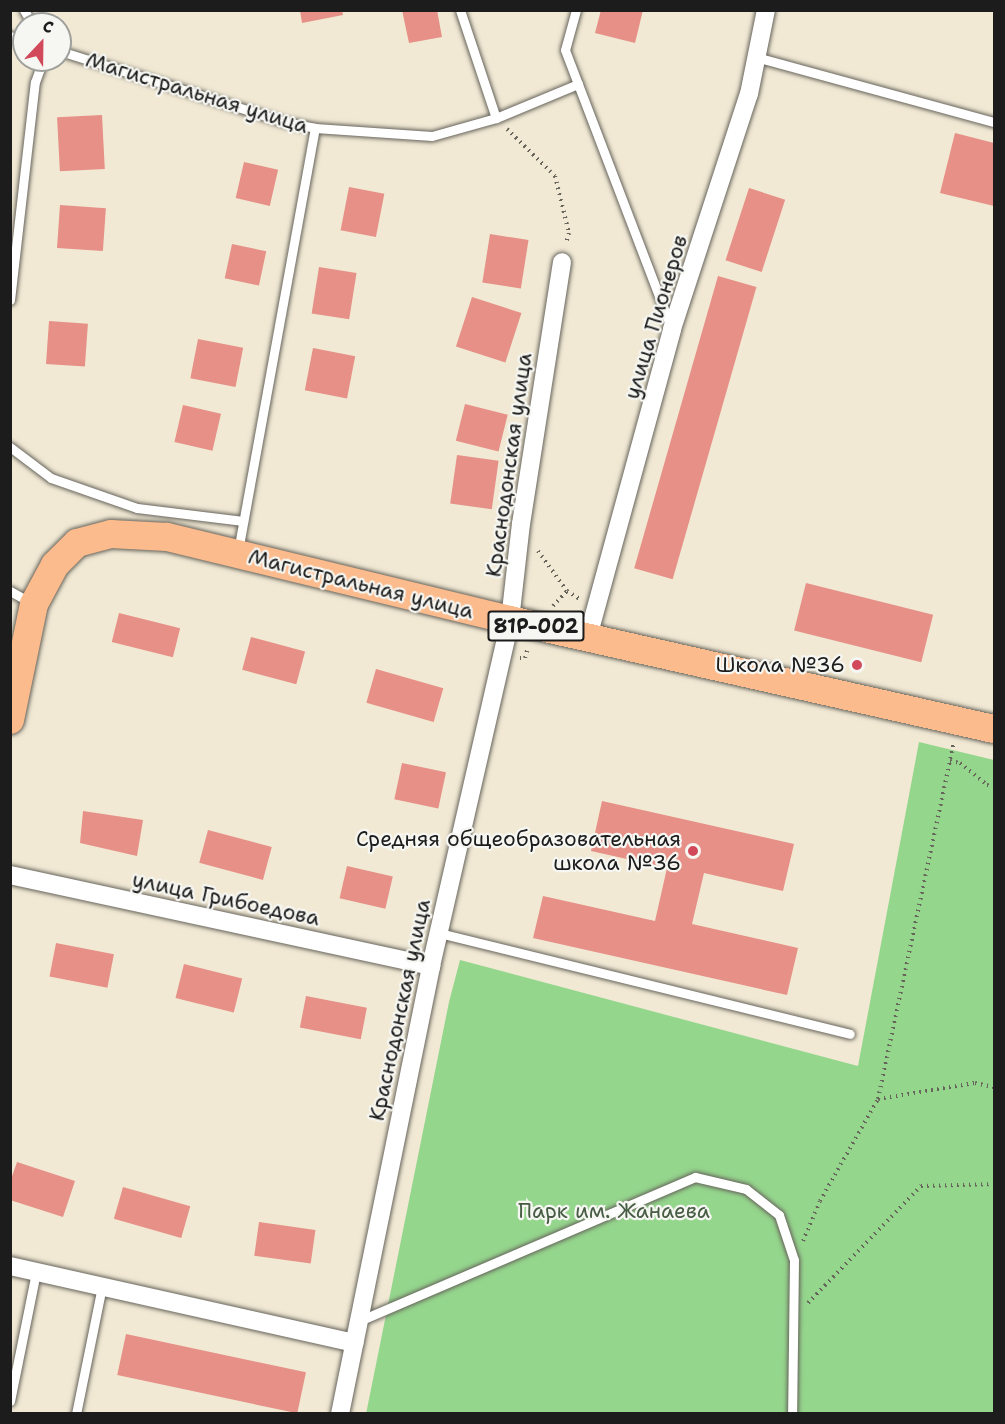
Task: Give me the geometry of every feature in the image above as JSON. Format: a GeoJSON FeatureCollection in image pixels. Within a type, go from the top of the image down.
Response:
{"type":"FeatureCollection","features":[{"type":"Feature","properties":{"kind":"main road","name":"Магистральная улица"},"geometry":{"type":"LineString","coordinates":[[22,597],[77,543],[111,534],[167,537],[510,620],[994,729]]}},
{"type":"Feature","properties":{"kind":"main road"},"geometry":{"type":"LineString","coordinates":[[10,720],[22,597]]}},
{"type":"Feature","properties":{"kind":"street","name":"улица Пионеров"},"geometry":{"type":"LineString","coordinates":[[588,637],[672,329],[745,105],[766,10]]}},
{"type":"Feature","properties":{"kind":"street","name":"Краснодонская улица"},"geometry":{"type":"LineString","coordinates":[[340,1413],[431,966],[510,620],[521,527],[562,262]]}},
{"type":"Feature","properties":{"kind":"street","name":"улица Грибоедова"},"geometry":{"type":"LineString","coordinates":[[10,875],[431,966]]}},
{"type":"Feature","properties":{"kind":"street"},"geometry":{"type":"LineString","coordinates":[[10,1266],[354,1343]]}},
{"type":"Feature","properties":{"kind":"lane"},"geometry":{"type":"LineString","coordinates":[[460,10],[496,118]]}},
{"type":"Feature","properties":{"kind":"lane"},"geometry":{"type":"LineString","coordinates":[[576,10],[565,50],[672,329]]}},
{"type":"Feature","properties":{"kind":"lane","name":"Магистральная улица"},"geometry":{"type":"LineString","coordinates":[[72,55],[285,122],[315,128],[432,136],[496,118],[578,84]]}},
{"type":"Feature","properties":{"kind":"lane"},"geometry":{"type":"LineString","coordinates":[[756,57],[994,122]]}},
{"type":"Feature","properties":{"kind":"lane"},"geometry":{"type":"LineString","coordinates":[[10,300],[35,82],[39,72]]}},
{"type":"Feature","properties":{"kind":"lane"},"geometry":{"type":"LineString","coordinates":[[237,554],[315,128]]}},
{"type":"Feature","properties":{"kind":"lane"},"geometry":{"type":"LineString","coordinates":[[10,447],[51,478],[137,508],[243,521]]}},
{"type":"Feature","properties":{"kind":"lane"},"geometry":{"type":"LineString","coordinates":[[439,933],[850,1034]]}},
{"type":"Feature","properties":{"kind":"lane"},"geometry":{"type":"LineString","coordinates":[[359,1321],[695,1177],[746,1189],[779,1215],[794,1260],[792,1413]]}},
{"type":"Feature","properties":{"kind":"lane"},"geometry":{"type":"LineString","coordinates":[[10,1401],[36,1272]]}},
{"type":"Feature","properties":{"kind":"lane"},"geometry":{"type":"LineString","coordinates":[[76,1413],[102,1286]]}},
{"type":"Feature","properties":{"kind":"path"},"geometry":{"type":"LineString","coordinates":[[496,118],[555,176],[569,233],[562,262]]}},
{"type":"Feature","properties":{"kind":"path"},"geometry":{"type":"LineString","coordinates":[[521,527],[567,591],[596,609]]}},
{"type":"Feature","properties":{"kind":"path"},"geometry":{"type":"LineString","coordinates":[[794,1260],[820,1201],[878,1099],[958,720]]}},
{"type":"Feature","properties":{"kind":"path"},"geometry":{"type":"LineString","coordinates":[[950,761],[960,763],[987,785],[994,786]]}},
{"type":"Feature","properties":{"kind":"path"},"geometry":{"type":"LineString","coordinates":[[878,1099],[975,1083],[994,1087]]}},
{"type":"Feature","properties":{"kind":"path"},"geometry":{"type":"LineString","coordinates":[[793,1318],[921,1186],[994,1184]]}},
{"type":"Feature","properties":{"kind":"green space","name":"Парк им. Жанаева"},"geometry":{"type":"Polygon","coordinates":[[[919,742],[994,760],[994,1413],[366,1414],[449,1002],[460,960],[858,1066],[919,742]]]}},
{"type":"Feature","properties":{"kind":"building"},"geometry":{"type":"Polygon","coordinates":[[[300,10],[342,10],[343,15],[302,23],[300,10]]]}},
{"type":"Feature","properties":{"kind":"building"},"geometry":{"type":"Polygon","coordinates":[[[402,10],[437,10],[442,37],[409,43],[402,10]]]}},
{"type":"Feature","properties":{"kind":"building"},"geometry":{"type":"Polygon","coordinates":[[[601,10],[643,10],[635,43],[595,33],[601,10]]]}},
{"type":"Feature","properties":{"kind":"building"},"geometry":{"type":"Polygon","coordinates":[[[102,115],[105,169],[60,171],[57,117],[102,115]]]}},
{"type":"Feature","properties":{"kind":"building"},"geometry":{"type":"Polygon","coordinates":[[[955,133],[994,143],[994,206],[940,193],[955,133]]]}},
{"type":"Feature","properties":{"kind":"building"},"geometry":{"type":"Polygon","coordinates":[[[244,162],[278,170],[270,206],[236,198],[244,162]]]}},
{"type":"Feature","properties":{"kind":"building"},"geometry":{"type":"Polygon","coordinates":[[[349,187],[384,194],[376,237],[341,230],[349,187]]]}},
{"type":"Feature","properties":{"kind":"building"},"geometry":{"type":"Polygon","coordinates":[[[749,188],[785,200],[762,272],[726,260],[749,188]]]}},
{"type":"Feature","properties":{"kind":"building"},"geometry":{"type":"Polygon","coordinates":[[[60,205],[106,208],[103,251],[57,248],[60,205]]]}},
{"type":"Feature","properties":{"kind":"building"},"geometry":{"type":"Polygon","coordinates":[[[490,234],[529,240],[521,288],[482,282],[490,234]]]}},
{"type":"Feature","properties":{"kind":"building"},"geometry":{"type":"Polygon","coordinates":[[[232,244],[266,251],[259,286],[225,278],[232,244]]]}},
{"type":"Feature","properties":{"kind":"building"},"geometry":{"type":"Polygon","coordinates":[[[319,267],[357,273],[349,319],[312,313],[319,267]]]}},
{"type":"Feature","properties":{"kind":"building"},"geometry":{"type":"Polygon","coordinates":[[[718,276],[756,287],[673,579],[634,568],[718,276]]]}},
{"type":"Feature","properties":{"kind":"building"},"geometry":{"type":"Polygon","coordinates":[[[472,297],[521,313],[505,363],[456,346],[472,297]]]}},
{"type":"Feature","properties":{"kind":"building"},"geometry":{"type":"Polygon","coordinates":[[[49,321],[88,324],[85,367],[46,364],[49,321]]]}},
{"type":"Feature","properties":{"kind":"building"},"geometry":{"type":"Polygon","coordinates":[[[198,339],[243,348],[236,387],[190,378],[198,339]]]}},
{"type":"Feature","properties":{"kind":"building"},"geometry":{"type":"Polygon","coordinates":[[[313,348],[355,356],[347,398],[305,390],[313,348]]]}},
{"type":"Feature","properties":{"kind":"building"},"geometry":{"type":"Polygon","coordinates":[[[465,404],[508,415],[498,452],[456,441],[465,404]]]}},
{"type":"Feature","properties":{"kind":"building"},"geometry":{"type":"Polygon","coordinates":[[[183,405],[221,414],[212,451],[174,442],[183,405]]]}},
{"type":"Feature","properties":{"kind":"building"},"geometry":{"type":"Polygon","coordinates":[[[457,455],[499,461],[492,509],[450,504],[457,455]]]}},
{"type":"Feature","properties":{"kind":"building"},"geometry":{"type":"Polygon","coordinates":[[[806,583],[933,615],[921,662],[794,631],[806,583]]]}},
{"type":"Feature","properties":{"kind":"building"},"geometry":{"type":"Polygon","coordinates":[[[119,613],[180,628],[173,657],[112,642],[119,613]]]}},
{"type":"Feature","properties":{"kind":"building"},"geometry":{"type":"Polygon","coordinates":[[[251,637],[305,651],[296,684],[242,670],[251,637]]]}},
{"type":"Feature","properties":{"kind":"building"},"geometry":{"type":"Polygon","coordinates":[[[376,669],[443,688],[434,722],[366,703],[376,669]]]}},
{"type":"Feature","properties":{"kind":"building"},"geometry":{"type":"Polygon","coordinates":[[[402,763],[446,772],[438,809],[394,799],[402,763]]]}},
{"type":"Feature","properties":{"kind":"building"},"geometry":{"type":"Polygon","coordinates":[[[602,801],[794,844],[783,891],[704,873],[692,924],[798,948],[787,995],[533,938],[543,896],[655,921],[667,868],[591,851],[602,801]]]}},
{"type":"Feature","properties":{"kind":"building"},"geometry":{"type":"Polygon","coordinates":[[[83,811],[143,820],[137,856],[80,843],[83,811]]]}},
{"type":"Feature","properties":{"kind":"building"},"geometry":{"type":"Polygon","coordinates":[[[208,830],[272,847],[263,880],[199,863],[208,830]]]}},
{"type":"Feature","properties":{"kind":"building"},"geometry":{"type":"Polygon","coordinates":[[[347,866],[393,877],[385,909],[340,898],[347,866]]]}},
{"type":"Feature","properties":{"kind":"building"},"geometry":{"type":"Polygon","coordinates":[[[56,943],[114,954],[107,988],[50,976],[56,943]]]}},
{"type":"Feature","properties":{"kind":"building"},"geometry":{"type":"Polygon","coordinates":[[[184,964],[242,979],[234,1012],[176,998],[184,964]]]}},
{"type":"Feature","properties":{"kind":"building"},"geometry":{"type":"Polygon","coordinates":[[[306,996],[367,1008],[361,1039],[300,1027],[306,996]]]}},
{"type":"Feature","properties":{"kind":"building"},"geometry":{"type":"Polygon","coordinates":[[[17,1162],[75,1181],[63,1217],[10,1200],[10,1182],[17,1162]]]}},
{"type":"Feature","properties":{"kind":"building"},"geometry":{"type":"Polygon","coordinates":[[[123,1187],[190,1206],[181,1238],[114,1219],[123,1187]]]}},
{"type":"Feature","properties":{"kind":"building"},"geometry":{"type":"Polygon","coordinates":[[[259,1222],[315,1230],[311,1264],[254,1256],[259,1222]]]}},
{"type":"Feature","properties":{"kind":"building"},"geometry":{"type":"Polygon","coordinates":[[[126,1334],[306,1372],[297,1413],[117,1375],[126,1334]]]}},
{"type":"Feature","properties":{"kind":"place","name":"Школа №36"},"geometry":{"type":"Point","coordinates":[857,665]}},
{"type":"Feature","properties":{"kind":"place","name":"Средняя общеобразовательная школа №36"},"geometry":{"type":"Point","coordinates":[693,851]}}]}
